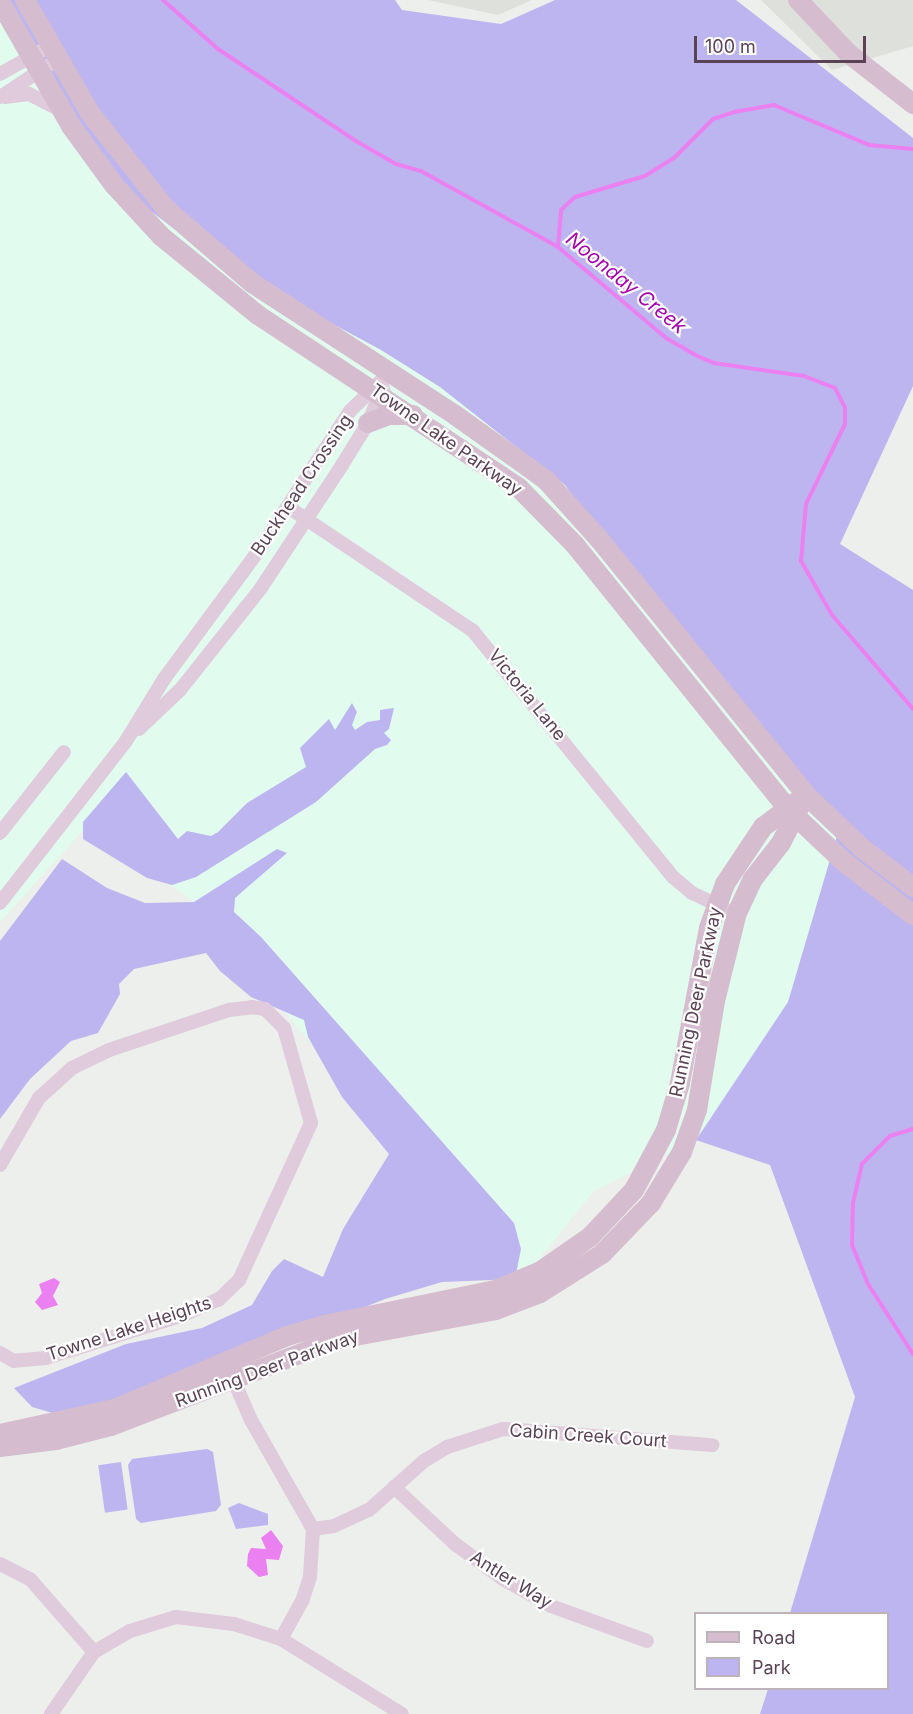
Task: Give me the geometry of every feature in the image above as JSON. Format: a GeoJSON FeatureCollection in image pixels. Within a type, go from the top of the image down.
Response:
{"type":"FeatureCollection","features":[{"type":"Feature","properties":{"kind":"main road","name":"Towne Lake Parkway"},"geometry":{"type":"LineString","coordinates":[[25,0],[54,53],[109,140],[184,227],[252,283],[506,450],[565,500],[806,795],[863,849],[913,888]]}},
{"type":"Feature","properties":{"kind":"main road"},"geometry":{"type":"LineString","coordinates":[[798,0],[833,39],[913,104]]}},
{"type":"Feature","properties":{"kind":"main road","name":"Towne Lake Parkway"},"geometry":{"type":"LineString","coordinates":[[0,2],[62,112],[114,185],[191,264],[258,315],[494,468],[548,515],[791,812],[844,862],[913,915]]}},
{"type":"Feature","properties":{"kind":"main road"},"geometry":{"type":"LineString","coordinates":[[368,423],[389,415],[413,415]]}},
{"type":"Feature","properties":{"kind":"main road","name":"Running Deer Parkway"},"geometry":{"type":"LineString","coordinates":[[0,1434],[104,1412],[229,1370],[359,1334],[505,1307],[561,1282],[603,1254],[651,1203],[682,1152],[697,1110],[715,1001],[737,914],[753,879],[791,812],[806,795]]}},
{"type":"Feature","properties":{"kind":"main road","name":"Running Deer Parkway"},"geometry":{"type":"LineString","coordinates":[[0,1447],[56,1440],[111,1426],[325,1325],[471,1296],[519,1282],[561,1259],[608,1221],[643,1176],[666,1130],[680,1083],[716,904],[745,850],[763,827],[791,812]]}},
{"type":"Feature","properties":{"kind":"street"},"geometry":{"type":"LineString","coordinates":[[0,74],[34,64],[54,53]]}},
{"type":"Feature","properties":{"kind":"street"},"geometry":{"type":"LineString","coordinates":[[0,98],[34,64]]}},
{"type":"Feature","properties":{"kind":"street"},"geometry":{"type":"LineString","coordinates":[[0,98],[29,94],[62,112]]}},
{"type":"Feature","properties":{"kind":"street","name":"Buckhead Crossing"},"geometry":{"type":"LineString","coordinates":[[126,741],[180,690],[227,633],[308,520],[368,423],[377,391],[389,373]]}},
{"type":"Feature","properties":{"kind":"street","name":"Buckhead Crossing"},"geometry":{"type":"LineString","coordinates":[[0,903],[126,741],[169,672],[288,507],[350,411],[377,391]]}},
{"type":"Feature","properties":{"kind":"street","name":"Victoria Lane"},"geometry":{"type":"LineString","coordinates":[[288,507],[473,631],[673,877],[716,904],[737,914]]}},
{"type":"Feature","properties":{"kind":"street"},"geometry":{"type":"LineString","coordinates":[[0,833],[64,752]]}},
{"type":"Feature","properties":{"kind":"street","name":"Towne Lake Heights"},"geometry":{"type":"LineString","coordinates":[[0,1165],[39,1098],[72,1068],[109,1050],[229,1010],[252,1007],[265,1010],[284,1028],[311,1123],[239,1280],[219,1299],[183,1315],[46,1358],[14,1361],[0,1353]]}},
{"type":"Feature","properties":{"kind":"street"},"geometry":{"type":"LineString","coordinates":[[229,1370],[251,1420],[313,1529],[310,1577],[302,1601],[280,1639]]}},
{"type":"Feature","properties":{"kind":"street","name":"Cabin Creek Court"},"geometry":{"type":"LineString","coordinates":[[313,1529],[346,1522],[369,1510],[424,1461],[447,1447],[503,1429],[712,1445]]}},
{"type":"Feature","properties":{"kind":"street","name":"Antler Way"},"geometry":{"type":"LineString","coordinates":[[394,1487],[455,1544],[503,1579],[551,1606],[647,1641]]}},
{"type":"Feature","properties":{"kind":"street"},"geometry":{"type":"LineString","coordinates":[[0,1564],[30,1579],[94,1652]]}},
{"type":"Feature","properties":{"kind":"street"},"geometry":{"type":"LineString","coordinates":[[51,1714],[94,1652],[130,1631],[176,1617],[234,1624],[280,1639],[386,1710],[402,1714]]}},
{"type":"Feature","properties":{"kind":"shaded area"},"geometry":{"type":"Polygon","coordinates":[[[428,0],[532,0],[498,15],[428,0]]]}},
{"type":"Feature","properties":{"kind":"shaded area"},"geometry":{"type":"Polygon","coordinates":[[[761,0],[913,0],[913,46],[832,70],[761,0]]]}},
{"type":"Feature","properties":{"kind":"shaded area"},"geometry":{"type":"Polygon","coordinates":[[[0,13],[381,350],[440,387],[565,485],[626,575],[839,829],[788,1002],[696,1140],[593,1192],[515,1289],[194,902],[87,826],[0,922],[0,13]]]}},
{"type":"Feature","properties":{"kind":"shaded area"},"geometry":{"type":"Polygon","coordinates":[[[54,1278],[60,1282],[53,1296],[58,1305],[42,1310],[35,1302],[42,1293],[39,1284],[54,1278]]]}},
{"type":"Feature","properties":{"kind":"shaded area"},"geometry":{"type":"Polygon","coordinates":[[[271,1530],[283,1546],[279,1560],[266,1559],[268,1575],[259,1577],[247,1566],[248,1554],[251,1548],[266,1549],[261,1538],[271,1530]]]}},
{"type":"Feature","properties":{"kind":"green space"},"geometry":{"type":"Polygon","coordinates":[[[0,0],[395,0],[402,10],[501,24],[555,0],[736,0],[913,138],[913,386],[840,544],[913,590],[913,1714],[760,1714],[768,1690],[889,1690],[889,1612],[790,1612],[855,1397],[770,1165],[696,1140],[788,1002],[839,829],[626,575],[565,485],[440,387],[381,350],[216,261],[130,195],[39,79],[0,0]]]}},
{"type":"Feature","properties":{"kind":"green space"},"geometry":{"type":"Polygon","coordinates":[[[352,703],[357,712],[352,725],[355,730],[367,722],[380,720],[380,710],[394,708],[389,729],[384,733],[391,740],[387,745],[375,749],[316,802],[196,877],[172,885],[147,878],[83,839],[83,822],[126,772],[178,839],[187,831],[211,836],[247,803],[306,767],[300,748],[329,719],[335,730],[352,703]]]}},
{"type":"Feature","properties":{"kind":"green space"},"geometry":{"type":"Polygon","coordinates":[[[277,849],[287,853],[235,898],[234,912],[261,937],[514,1223],[521,1249],[515,1279],[442,1282],[385,1299],[132,1400],[56,1414],[32,1407],[14,1388],[126,1344],[202,1328],[252,1305],[272,1271],[284,1259],[323,1277],[343,1229],[389,1154],[342,1097],[308,1037],[304,1020],[251,997],[220,971],[206,953],[134,969],[119,984],[120,994],[98,1033],[71,1041],[30,1079],[0,1119],[0,941],[62,859],[107,888],[145,903],[194,902],[277,849]]]}},
{"type":"Feature","properties":{"kind":"green space"},"geometry":{"type":"Polygon","coordinates":[[[207,1449],[213,1452],[221,1505],[216,1511],[141,1523],[136,1519],[128,1465],[132,1459],[207,1449]]]}},
{"type":"Feature","properties":{"kind":"green space"},"geometry":{"type":"Polygon","coordinates":[[[121,1462],[128,1510],[105,1513],[98,1465],[121,1462]]]}},
{"type":"Feature","properties":{"kind":"green space"},"geometry":{"type":"Polygon","coordinates":[[[239,1503],[268,1514],[268,1525],[236,1529],[228,1508],[239,1503]]]}},
{"type":"Feature","properties":{"kind":"waterway","name":"Noonday Creek"},"geometry":{"type":"LineString","coordinates":[[163,0],[218,49],[356,141],[396,164],[421,171],[558,247],[666,338],[695,355],[714,363],[804,376],[835,388],[845,408],[845,424],[806,504],[801,561],[832,615],[913,709]]}},
{"type":"Feature","properties":{"kind":"waterway"},"geometry":{"type":"LineString","coordinates":[[558,246],[561,210],[575,197],[645,176],[674,158],[713,119],[734,112],[774,105],[869,145],[913,149]]}},
{"type":"Feature","properties":{"kind":"waterway","name":"Noonday Creek"},"geometry":{"type":"LineString","coordinates":[[913,1129],[890,1136],[862,1164],[853,1203],[852,1245],[868,1284],[913,1354]]}}]}
